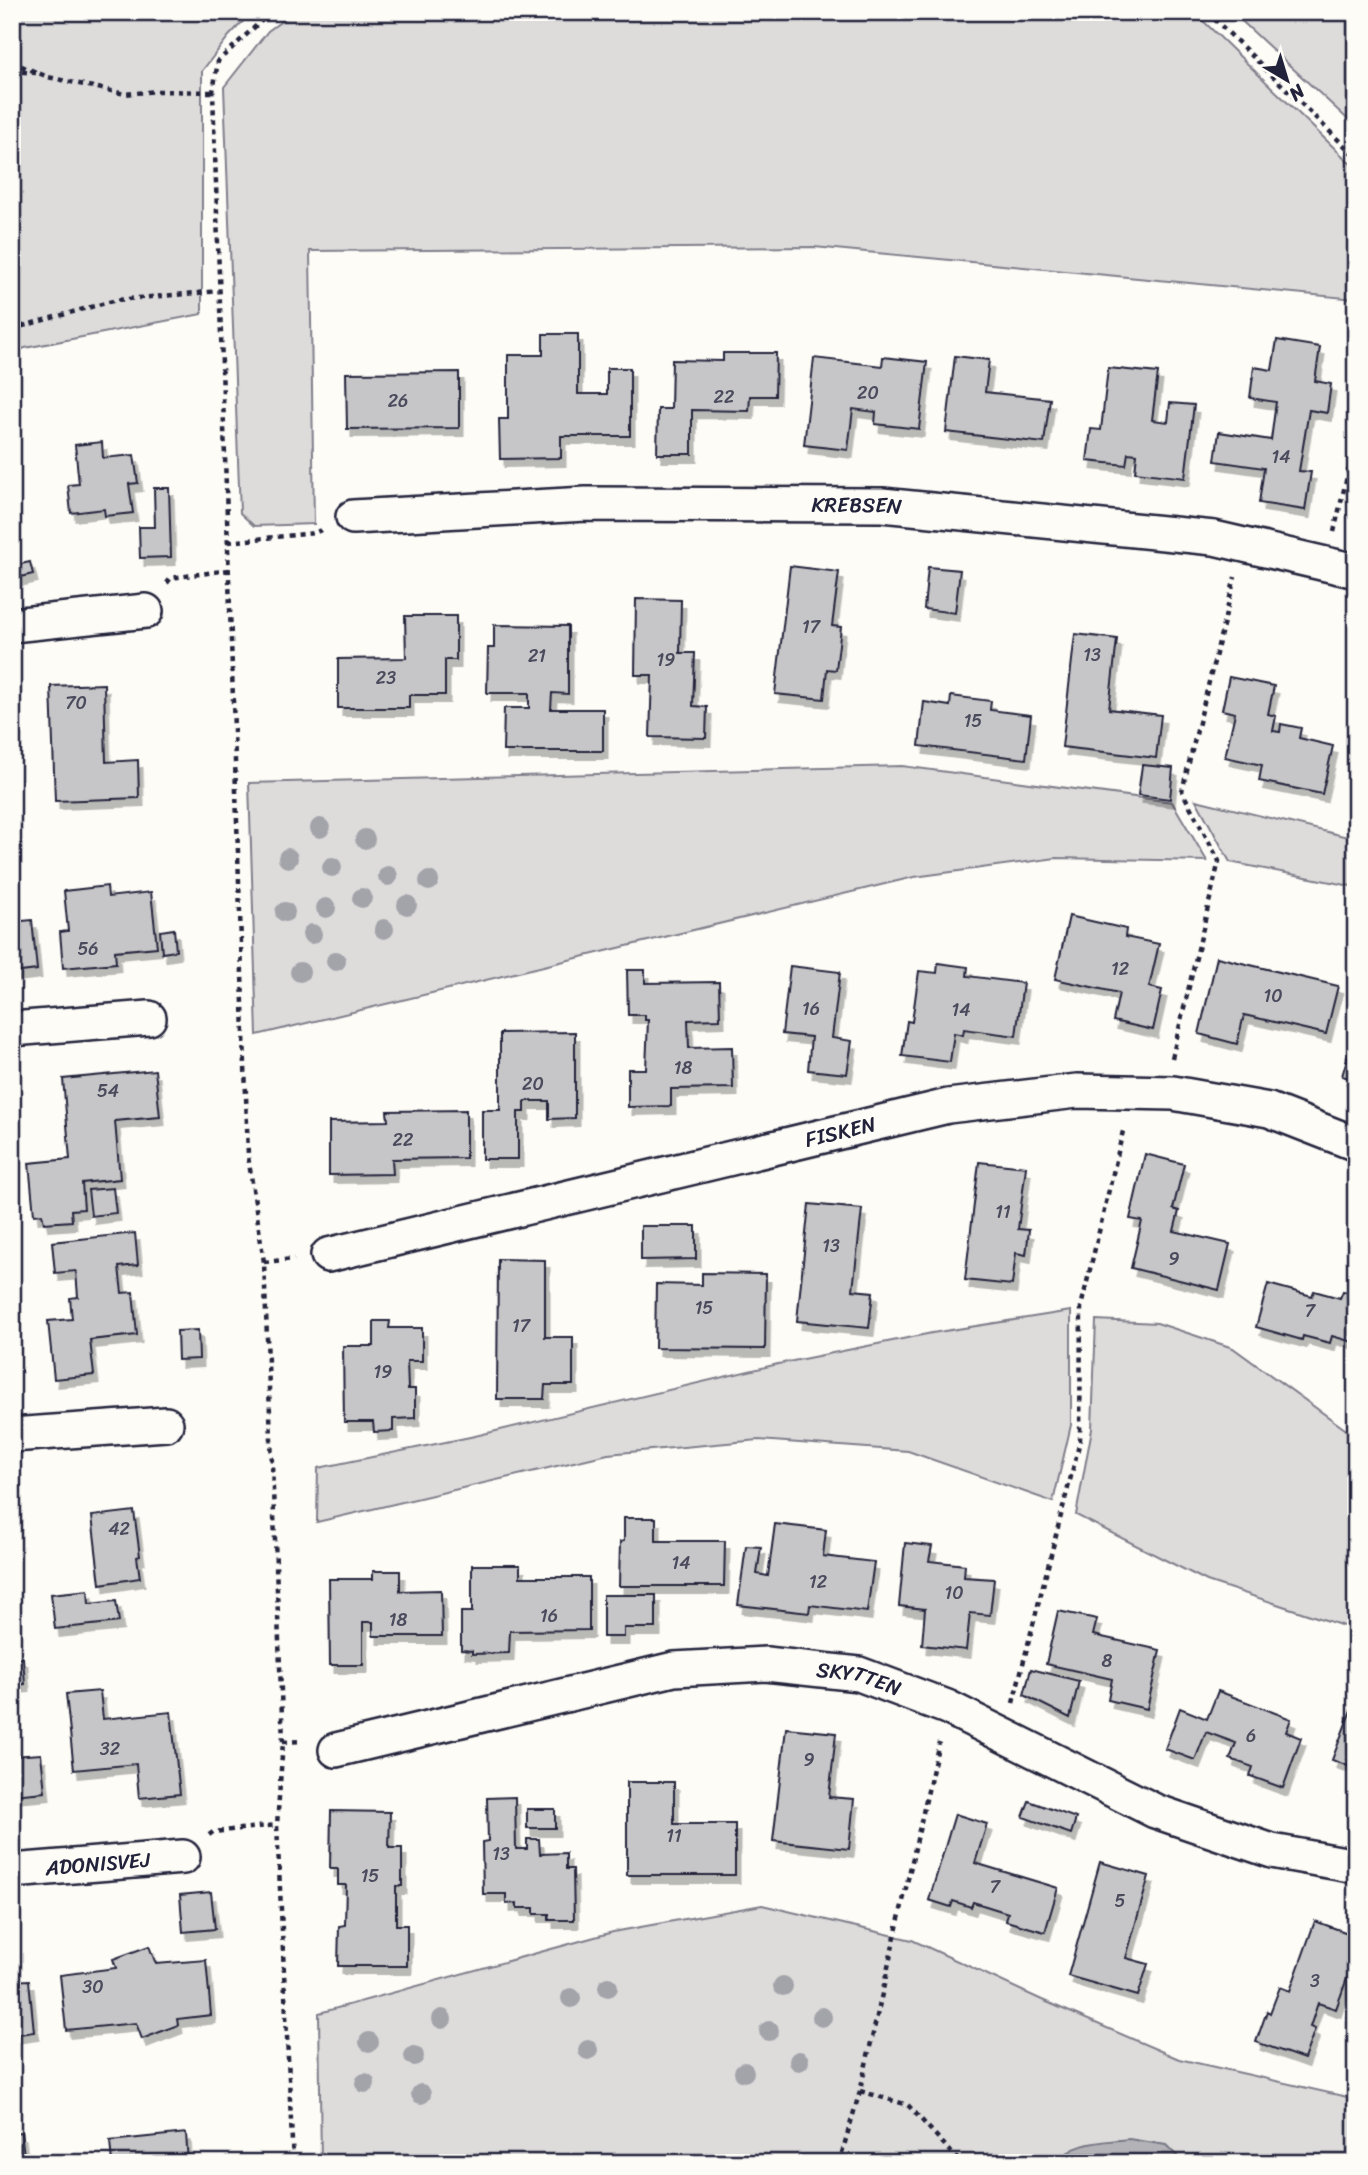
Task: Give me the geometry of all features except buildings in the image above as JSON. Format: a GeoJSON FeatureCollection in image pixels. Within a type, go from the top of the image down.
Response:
{"type":"FeatureCollection","features":[{"type":"Feature","properties":{"kind":"street","name":"KREBSEN"},"geometry":{"type":"LineString","coordinates":[[353,517],[586,504],[882,505],[1214,538],[1342,567]]}},
{"type":"Feature","properties":{"kind":"street"},"geometry":{"type":"LineString","coordinates":[[12,625],[146,611]]}},
{"type":"Feature","properties":{"kind":"street"},"geometry":{"type":"LineString","coordinates":[[12,1029],[149,1018]]}},
{"type":"Feature","properties":{"kind":"street","name":"FISKEN"},"geometry":{"type":"LineString","coordinates":[[328,1255],[948,1106],[1077,1091],[1148,1093],[1269,1110],[1356,1144]]}},
{"type":"Feature","properties":{"kind":"street"},"geometry":{"type":"LineString","coordinates":[[12,1435],[166,1424]]}},
{"type":"Feature","properties":{"kind":"street","name":"SKYTTEN"},"geometry":{"type":"LineString","coordinates":[[336,1750],[674,1669],[766,1664],[859,1674],[947,1707],[1155,1811],[1272,1851],[1356,1866]]}},
{"type":"Feature","properties":{"kind":"street","name":"ADONISVEJ"},"geometry":{"type":"LineString","coordinates":[[12,1871],[183,1857]]}},
{"type":"Feature","properties":{"kind":"path"},"geometry":{"type":"LineString","coordinates":[[271,12],[218,61],[213,92],[248,1156],[264,1262],[283,1742],[277,1825],[293,2163]]}},
{"type":"Feature","properties":{"kind":"path"},"geometry":{"type":"LineString","coordinates":[[1207,12],[1356,157]]}},
{"type":"Feature","properties":{"kind":"path"},"geometry":{"type":"LineString","coordinates":[[12,62],[48,77],[125,94],[158,91],[213,92]]}},
{"type":"Feature","properties":{"kind":"path"},"geometry":{"type":"LineString","coordinates":[[12,71],[41,74]]}},
{"type":"Feature","properties":{"kind":"path"},"geometry":{"type":"LineString","coordinates":[[12,329],[116,300],[220,291]]}},
{"type":"Feature","properties":{"kind":"path"},"geometry":{"type":"LineString","coordinates":[[1342,567],[1356,438]]}},
{"type":"Feature","properties":{"kind":"path"},"geometry":{"type":"LineString","coordinates":[[228,542],[314,533],[353,517]]}},
{"type":"Feature","properties":{"kind":"path"},"geometry":{"type":"LineString","coordinates":[[1005,1736],[1080,1441],[1081,1307],[1219,861],[1182,791],[1243,545]]}},
{"type":"Feature","properties":{"kind":"path"},"geometry":{"type":"LineString","coordinates":[[146,611],[171,578],[229,570]]}},
{"type":"Feature","properties":{"kind":"path"},"geometry":{"type":"LineString","coordinates":[[839,2163],[860,2091],[947,1707]]}},
{"type":"Feature","properties":{"kind":"path"},"geometry":{"type":"LineString","coordinates":[[183,1857],[213,1832],[277,1825]]}},
{"type":"Feature","properties":{"kind":"path"},"geometry":{"type":"LineString","coordinates":[[860,2091],[908,2105],[961,2163]]}},
{"type":"Feature","properties":{"kind":"shaded area"},"geometry":{"type":"Polygon","coordinates":[[[12,12],[252,12],[202,71],[202,314],[25,348],[12,353],[12,12]]]}},
{"type":"Feature","properties":{"kind":"shaded area"},"geometry":{"type":"Polygon","coordinates":[[[294,12],[1194,12],[1356,169],[1356,299],[814,247],[310,251],[314,524],[254,526],[240,513],[224,87],[268,31],[294,12]]]}},
{"type":"Feature","properties":{"kind":"shaded area"},"geometry":{"type":"Polygon","coordinates":[[[1232,12],[1356,12],[1356,127],[1232,12]]]}},
{"type":"Feature","properties":{"kind":"shaded area"},"geometry":{"type":"Polygon","coordinates":[[[902,766],[1172,802],[1207,861],[1056,858],[914,877],[257,1035],[249,783],[902,766]]]}},
{"type":"Feature","properties":{"kind":"shaded area"},"geometry":{"type":"Polygon","coordinates":[[[1196,800],[1356,839],[1356,887],[1230,862],[1196,800]]]}},
{"type":"Feature","properties":{"kind":"shaded area"},"geometry":{"type":"Polygon","coordinates":[[[1071,1311],[1071,1425],[1053,1502],[908,1451],[759,1440],[608,1454],[317,1522],[318,1468],[475,1436],[778,1364],[932,1333],[1071,1311]]]}},
{"type":"Feature","properties":{"kind":"shaded area"},"geometry":{"type":"Polygon","coordinates":[[[1096,1320],[1157,1323],[1233,1348],[1356,1437],[1356,1630],[1207,1581],[1076,1515],[1092,1429],[1096,1320]]]}},
{"type":"Feature","properties":{"kind":"shaded area"},"geometry":{"type":"Polygon","coordinates":[[[762,1905],[912,1940],[1179,2059],[1356,2099],[1356,2163],[321,2163],[319,2013],[613,1932],[762,1905]]]}},
{"type":"Feature","properties":{"kind":"shaded area"},"geometry":{"type":"Polygon","coordinates":[[[1129,2139],[1166,2145],[1184,2163],[1058,2163],[1071,2150],[1100,2142],[1129,2139]]]}}]}
